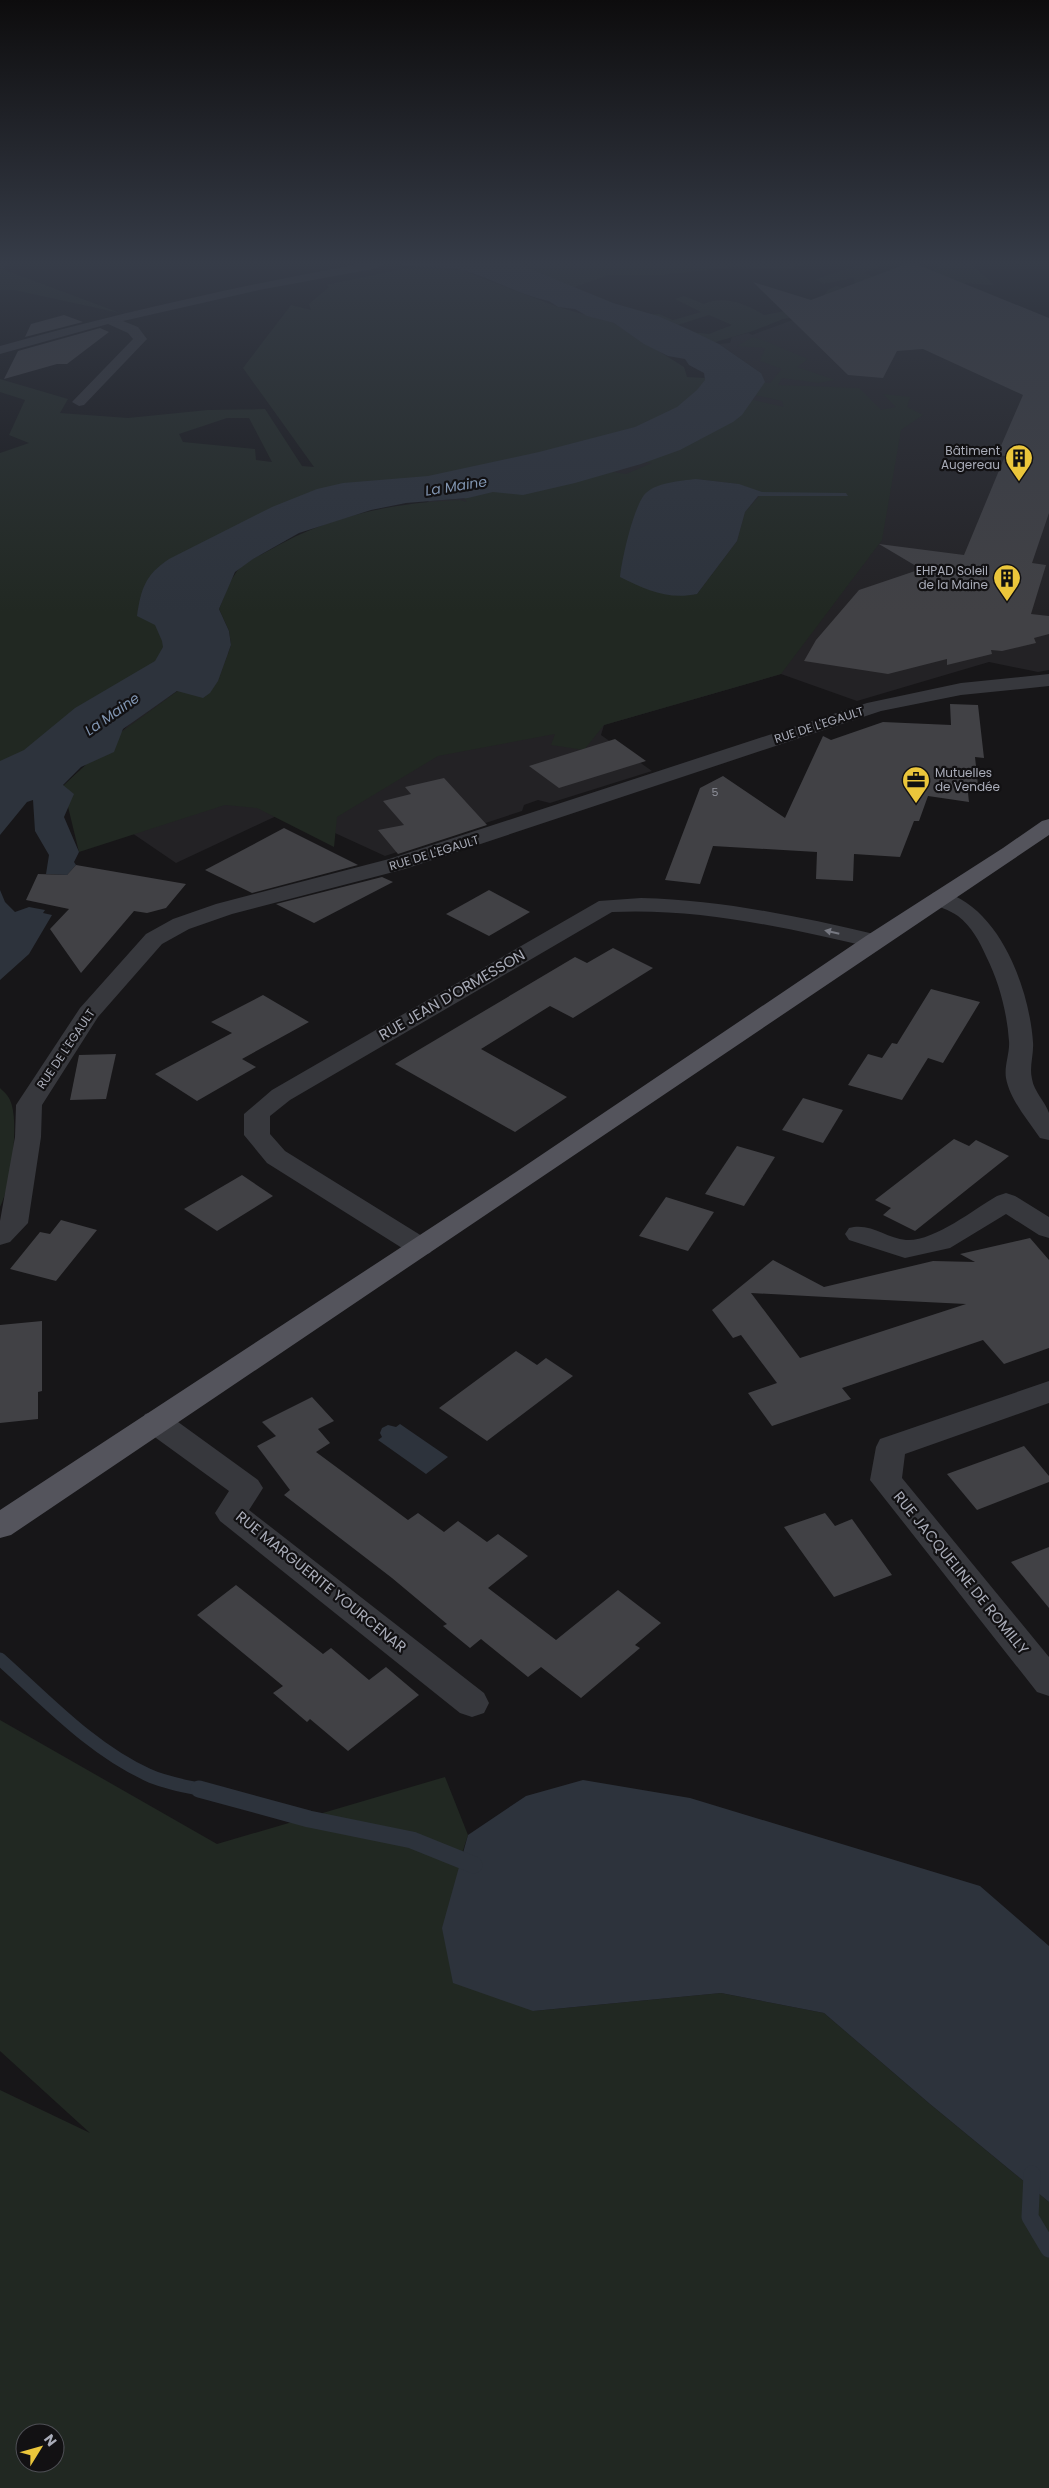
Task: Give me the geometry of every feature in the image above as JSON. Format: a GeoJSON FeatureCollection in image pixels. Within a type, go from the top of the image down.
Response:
{"type":"FeatureCollection","features":[{"type":"Feature","properties":{"kind":"main road"},"geometry":{"type":"LineString","coordinates":[[0,1526],[420,1247],[874,941],[1011,853],[1047,823]]}},
{"type":"Feature","properties":{"kind":"street"},"geometry":{"type":"LineString","coordinates":[[80,402],[101,380]]}},
{"type":"Feature","properties":{"kind":"street","name":"RUE DE L'EGAULT"},"geometry":{"type":"LineString","coordinates":[[0,1236],[14,1223],[28,1137],[29,1106],[88,1014],[154,939],[181,924],[224,909],[328,884],[467,843],[743,749],[874,707],[951,690],[1049,680]]}},
{"type":"Feature","properties":{"kind":"street"},"geometry":{"type":"LineString","coordinates":[[941,898],[967,912],[1000,959],[1006,974],[1021,1044],[1018,1065],[1019,1082],[1049,1132]]}},
{"type":"Feature","properties":{"kind":"street","name":"RUE JEAN D'ORMESSON"},"geometry":{"type":"LineString","coordinates":[[420,1247],[276,1158],[257,1135],[256,1114],[281,1094],[607,906],[639,903],[718,908],[874,941]]}},
{"type":"Feature","properties":{"kind":"street"},"geometry":{"type":"LineString","coordinates":[[859,1234],[905,1249],[940,1242],[1006,1202],[1049,1229]]}},
{"type":"Feature","properties":{"kind":"street","name":"RUE JACQUELINE DE ROMILLY"},"geometry":{"type":"LineString","coordinates":[[1049,1392],[891,1447],[886,1480],[1049,1682]]}},
{"type":"Feature","properties":{"kind":"street","name":"RUE MARGUERITE YOURCENAR"},"geometry":{"type":"LineString","coordinates":[[156,1422],[247,1488],[231,1513],[472,1703]]}},
{"type":"Feature","properties":{"kind":"shaded area"},"geometry":{"type":"Polygon","coordinates":[[[0,380],[68,399],[60,413],[128,418],[208,410],[265,409],[302,466],[314,467],[252,380],[723,380],[718,392],[784,407],[782,401],[746,393],[758,382],[770,383],[772,380],[781,380],[778,385],[859,388],[881,410],[896,407],[883,394],[910,397],[907,407],[923,415],[901,430],[882,540],[781,674],[604,725],[584,750],[551,745],[555,734],[438,756],[337,817],[334,847],[257,808],[225,805],[79,852],[63,786],[120,733],[179,690],[218,681],[231,645],[229,631],[219,609],[233,578],[245,564],[312,529],[384,508],[460,500],[467,502],[461,494],[600,470],[626,474],[652,463],[581,454],[248,532],[176,661],[0,774],[0,453],[29,443],[9,435],[25,400],[0,392],[0,380]],[[227,418],[179,434],[183,442],[255,449],[256,460],[272,462],[249,418],[227,418]],[[696,479],[697,594],[737,541],[745,512],[762,493],[738,484],[696,479]]]}},
{"type":"Feature","properties":{"kind":"shaded area"},"geometry":{"type":"Polygon","coordinates":[[[744,380],[1049,380],[1049,670],[1038,672],[989,662],[857,701],[781,674],[604,725],[601,735],[652,771],[550,803],[538,800],[524,805],[522,811],[385,856],[287,811],[176,863],[63,786],[136,718],[179,690],[429,501],[468,498],[744,380]]]}},
{"type":"Feature","properties":{"kind":"shaded area"},"geometry":{"type":"Polygon","coordinates":[[[797,380],[834,380],[818,383],[797,380]]]}},
{"type":"Feature","properties":{"kind":"shaded area"},"geometry":{"type":"Polygon","coordinates":[[[0,1088],[10,1100],[13,1110],[14,1138],[8,1185],[0,1207],[0,1088]]]}},
{"type":"Feature","properties":{"kind":"shaded area"},"geometry":{"type":"Polygon","coordinates":[[[0,1720],[217,1844],[445,1777],[468,1835],[460,1860],[533,2011],[721,1993],[824,2013],[930,2104],[1049,2202],[1049,2488],[0,2488],[0,2090],[90,2133],[0,2051],[0,1720]]]}},
{"type":"Feature","properties":{"kind":"water","name":"La Maine"},"geometry":{"type":"Polygon","coordinates":[[[705,380],[764,380],[765,382],[742,415],[733,422],[680,450],[641,464],[575,483],[523,495],[493,492],[468,498],[406,503],[371,510],[299,533],[253,559],[235,572],[219,609],[229,631],[231,645],[218,681],[210,693],[203,698],[177,691],[123,729],[114,752],[81,767],[63,785],[74,794],[64,817],[79,852],[74,862],[76,865],[67,875],[46,874],[49,855],[35,831],[33,800],[27,802],[0,835],[0,761],[24,750],[75,708],[155,661],[163,647],[162,641],[155,625],[137,616],[140,598],[149,577],[169,559],[272,507],[317,489],[343,483],[428,476],[539,452],[635,427],[677,407],[697,390],[705,380]]]}},
{"type":"Feature","properties":{"kind":"water"},"geometry":{"type":"Polygon","coordinates":[[[696,479],[739,484],[762,492],[846,493],[848,496],[758,496],[745,512],[737,541],[697,594],[676,596],[657,593],[620,577],[632,523],[644,495],[661,485],[696,479]]]}},
{"type":"Feature","properties":{"kind":"water"},"geometry":{"type":"Polygon","coordinates":[[[0,890],[5,902],[15,912],[29,907],[45,910],[43,913],[52,915],[29,954],[0,980],[0,890]]]}},
{"type":"Feature","properties":{"kind":"water"},"geometry":{"type":"Polygon","coordinates":[[[400,1424],[448,1457],[426,1474],[378,1440],[382,1437],[380,1433],[382,1428],[388,1425],[396,1427],[400,1424]]]}},
{"type":"Feature","properties":{"kind":"water"},"geometry":{"type":"Polygon","coordinates":[[[583,1780],[690,1798],[980,1886],[1049,1946],[1049,2202],[930,2104],[824,2013],[721,1993],[533,2011],[453,1983],[442,1928],[468,1835],[526,1796],[583,1780]]]}},
{"type":"Feature","properties":{"kind":"building"},"geometry":{"type":"Polygon","coordinates":[[[991,380],[1049,380],[1049,513],[1032,563],[1046,565],[1031,614],[1049,616],[1049,634],[1034,638],[1036,643],[1002,651],[991,650],[992,654],[947,665],[947,659],[888,674],[804,661],[816,640],[859,590],[921,569],[879,544],[964,555],[1005,456],[997,455],[1023,395],[991,380]]]}},
{"type":"Feature","properties":{"kind":"building"},"geometry":{"type":"Polygon","coordinates":[[[950,704],[978,705],[984,758],[975,757],[978,785],[967,784],[969,802],[928,796],[919,821],[914,821],[900,857],[854,854],[853,881],[816,879],[817,852],[713,846],[700,884],[665,880],[700,788],[723,776],[785,818],[823,736],[831,740],[883,722],[951,725],[950,704]]]}},
{"type":"Feature","properties":{"kind":"building"},"geometry":{"type":"Polygon","coordinates":[[[615,739],[646,761],[559,788],[529,766],[615,739]]]}},
{"type":"Feature","properties":{"kind":"building"},"geometry":{"type":"Polygon","coordinates":[[[444,778],[487,825],[398,854],[378,830],[404,825],[383,801],[411,794],[405,787],[444,778]]]}},
{"type":"Feature","properties":{"kind":"building"},"geometry":{"type":"Polygon","coordinates":[[[284,828],[358,865],[252,893],[205,870],[284,828]]]}},
{"type":"Feature","properties":{"kind":"building"},"geometry":{"type":"Polygon","coordinates":[[[76,865],[186,884],[166,908],[147,913],[134,911],[81,973],[50,929],[69,909],[26,900],[38,874],[67,875],[76,865]]]}},
{"type":"Feature","properties":{"kind":"building"},"geometry":{"type":"Polygon","coordinates":[[[382,877],[393,882],[314,923],[276,904],[382,877]]]}},
{"type":"Feature","properties":{"kind":"building"},"geometry":{"type":"Polygon","coordinates":[[[489,890],[530,912],[489,936],[446,914],[489,890]]]}},
{"type":"Feature","properties":{"kind":"building"},"geometry":{"type":"Polygon","coordinates":[[[613,948],[653,968],[573,1018],[550,1006],[481,1049],[567,1097],[515,1132],[395,1064],[575,957],[587,963],[613,948]]]}},
{"type":"Feature","properties":{"kind":"building"},"geometry":{"type":"Polygon","coordinates":[[[931,989],[980,1002],[943,1063],[928,1058],[902,1100],[848,1085],[868,1054],[882,1058],[892,1043],[897,1044],[931,989]]]}},
{"type":"Feature","properties":{"kind":"building"},"geometry":{"type":"Polygon","coordinates":[[[263,995],[309,1022],[242,1059],[256,1067],[197,1101],[155,1074],[232,1033],[211,1022],[263,995]]]}},
{"type":"Feature","properties":{"kind":"building"},"geometry":{"type":"Polygon","coordinates":[[[116,1054],[106,1099],[70,1100],[79,1055],[116,1054]]]}},
{"type":"Feature","properties":{"kind":"building"},"geometry":{"type":"Polygon","coordinates":[[[803,1098],[843,1110],[823,1143],[782,1130],[803,1098]]]}},
{"type":"Feature","properties":{"kind":"building"},"geometry":{"type":"Polygon","coordinates":[[[954,1139],[969,1146],[976,1140],[1009,1156],[915,1231],[883,1215],[891,1208],[875,1200],[954,1139]]]}},
{"type":"Feature","properties":{"kind":"building"},"geometry":{"type":"Polygon","coordinates":[[[737,1146],[775,1157],[744,1206],[705,1194],[737,1146]]]}},
{"type":"Feature","properties":{"kind":"building"},"geometry":{"type":"Polygon","coordinates":[[[242,1175],[273,1196],[217,1231],[184,1209],[242,1175]]]}},
{"type":"Feature","properties":{"kind":"building"},"geometry":{"type":"Polygon","coordinates":[[[666,1197],[714,1212],[688,1251],[639,1236],[666,1197]]]}},
{"type":"Feature","properties":{"kind":"building"},"geometry":{"type":"Polygon","coordinates":[[[61,1220],[97,1230],[56,1281],[10,1269],[40,1232],[50,1234],[61,1220]]]}},
{"type":"Feature","properties":{"kind":"building"},"geometry":{"type":"Polygon","coordinates":[[[1030,1238],[1049,1260],[1049,1348],[1004,1364],[983,1340],[842,1388],[851,1399],[772,1426],[748,1393],[777,1383],[741,1335],[733,1338],[712,1310],[773,1260],[824,1287],[933,1261],[975,1262],[960,1254],[1030,1238]],[[751,1293],[800,1358],[966,1304],[751,1293]]]}},
{"type":"Feature","properties":{"kind":"building"},"geometry":{"type":"Polygon","coordinates":[[[42,1321],[42,1391],[38,1392],[38,1419],[0,1423],[0,1325],[42,1321]]]}},
{"type":"Feature","properties":{"kind":"building"},"geometry":{"type":"Polygon","coordinates":[[[516,1351],[537,1365],[546,1358],[573,1376],[487,1441],[439,1408],[516,1351]]]}},
{"type":"Feature","properties":{"kind":"building"},"geometry":{"type":"Polygon","coordinates":[[[312,1397],[334,1421],[318,1429],[330,1443],[316,1452],[408,1520],[418,1513],[444,1532],[458,1521],[487,1542],[498,1534],[528,1556],[488,1588],[556,1640],[618,1590],[661,1623],[635,1645],[640,1648],[581,1698],[541,1667],[528,1677],[481,1639],[470,1648],[443,1626],[447,1624],[392,1578],[284,1495],[290,1490],[257,1446],[276,1436],[262,1422],[312,1397]]]}},
{"type":"Feature","properties":{"kind":"building"},"geometry":{"type":"Polygon","coordinates":[[[1024,1446],[1049,1476],[1049,1482],[977,1510],[947,1474],[1024,1446]]]}},
{"type":"Feature","properties":{"kind":"building"},"geometry":{"type":"Polygon","coordinates":[[[825,1513],[835,1526],[852,1519],[892,1575],[834,1597],[784,1527],[825,1513]]]}},
{"type":"Feature","properties":{"kind":"building"},"geometry":{"type":"Polygon","coordinates":[[[1049,1547],[1049,1608],[1011,1562],[1049,1547]]]}},
{"type":"Feature","properties":{"kind":"building"},"geometry":{"type":"Polygon","coordinates":[[[236,1585],[323,1654],[331,1648],[369,1680],[386,1667],[419,1695],[348,1751],[310,1719],[307,1722],[273,1693],[283,1686],[197,1615],[236,1585]]]}},
{"type":"Feature","properties":{"kind":"waterway"},"geometry":{"type":"LineString","coordinates":[[0,1659],[70,1723],[107,1752],[155,1778],[201,1790]]}},
{"type":"Feature","properties":{"kind":"waterway"},"geometry":{"type":"LineString","coordinates":[[201,1790],[309,1819],[412,1840],[474,1865]]}},
{"type":"Feature","properties":{"kind":"waterway"},"geometry":{"type":"LineString","coordinates":[[1032,2174],[1030,2217],[1049,2249]]}},
{"type":"Feature","properties":{"kind":"place","name":"Bâtiment Augereau"},"geometry":{"type":"Point","coordinates":[1019,482]}},
{"type":"Feature","properties":{"kind":"place","name":"EHPAD Soleil de la Maine"},"geometry":{"type":"Point","coordinates":[1007,602]}},
{"type":"Feature","properties":{"kind":"place","name":"Mutuelles de Vendée"},"geometry":{"type":"Point","coordinates":[916,804]}}]}
